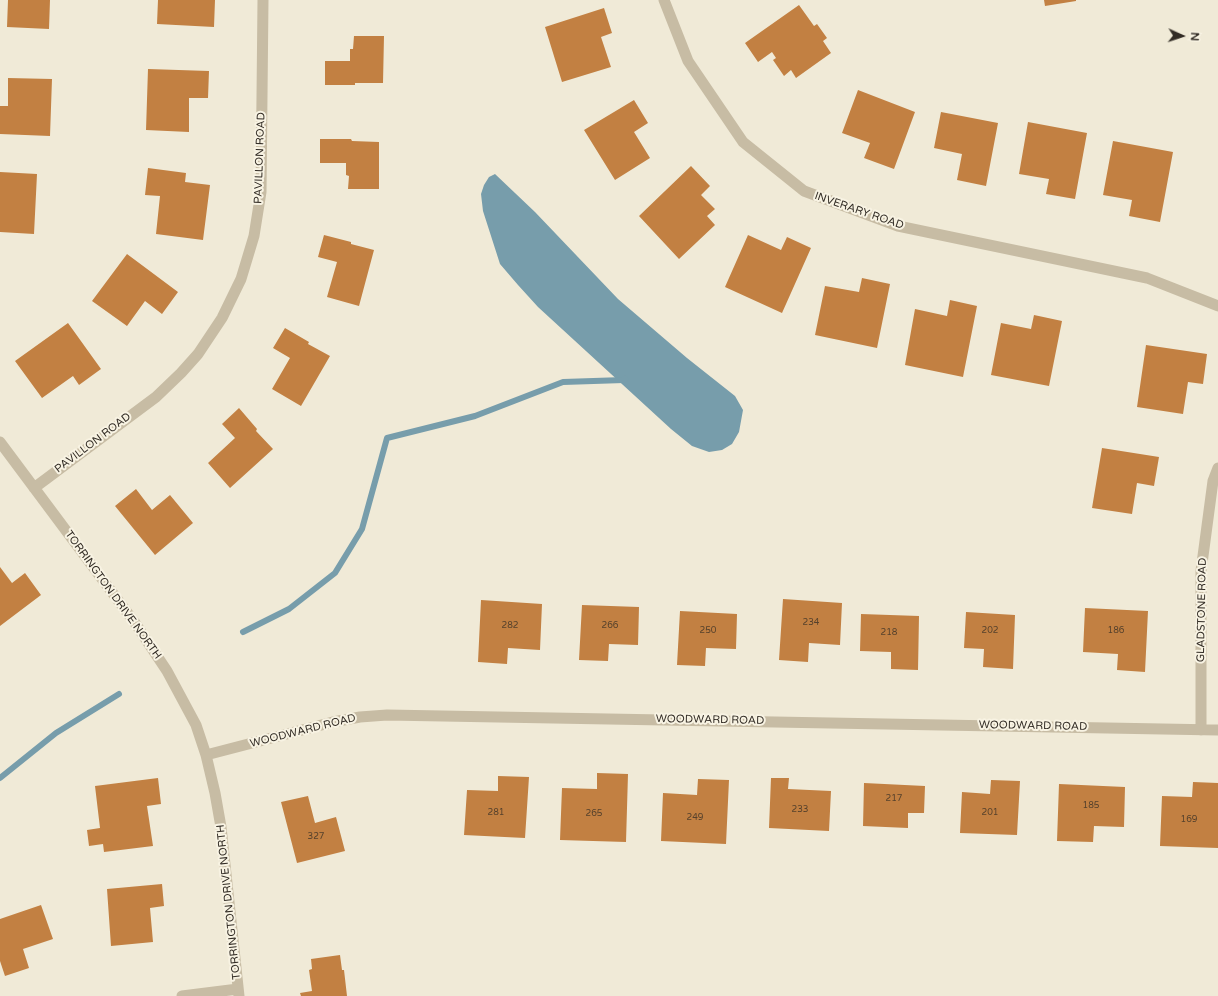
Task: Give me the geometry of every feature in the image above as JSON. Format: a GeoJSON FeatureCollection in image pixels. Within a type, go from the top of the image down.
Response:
{"type":"FeatureCollection","features":[{"type":"Feature","properties":{"kind":"street","name":"PAVILLON ROAD"},"geometry":{"type":"LineString","coordinates":[[34,488],[156,397],[181,373],[198,354],[222,318],[241,279],[254,236],[261,192],[263,0]]}},
{"type":"Feature","properties":{"kind":"street","name":"INVERARY ROAD"},"geometry":{"type":"LineString","coordinates":[[664,0],[688,61],[743,142],[804,192],[898,226],[1147,278],[1218,306]]}},
{"type":"Feature","properties":{"kind":"street","name":"TORRINGTON DRIVE NORTH"},"geometry":{"type":"LineString","coordinates":[[0,442],[135,623],[167,671],[196,725],[206,755],[221,827],[239,993]]}},
{"type":"Feature","properties":{"kind":"street","name":"GLADSTONE ROAD"},"geometry":{"type":"LineString","coordinates":[[1201,730],[1201,571],[1213,481],[1218,468]]}},
{"type":"Feature","properties":{"kind":"street","name":"WOODWARD ROAD"},"geometry":{"type":"LineString","coordinates":[[206,755],[333,722],[360,717],[387,715],[1218,730]]}},
{"type":"Feature","properties":{"kind":"street"},"geometry":{"type":"LineString","coordinates":[[182,996],[239,993]]}},
{"type":"Feature","properties":{"kind":"water"},"geometry":{"type":"Polygon","coordinates":[[[495,174],[535,212],[618,299],[687,358],[735,396],[743,410],[739,432],[732,444],[722,450],[709,452],[692,446],[671,429],[538,307],[518,285],[500,264],[483,211],[481,194],[489,177],[495,174]]]}},
{"type":"Feature","properties":{"kind":"building"},"geometry":{"type":"Polygon","coordinates":[[[8,0],[50,0],[49,29],[7,27],[8,0]]]}},
{"type":"Feature","properties":{"kind":"building"},"geometry":{"type":"Polygon","coordinates":[[[158,0],[215,0],[214,27],[157,24],[158,0]]]}},
{"type":"Feature","properties":{"kind":"building"},"geometry":{"type":"Polygon","coordinates":[[[1044,0],[1076,0],[1076,1],[1045,6],[1044,0]]]}},
{"type":"Feature","properties":{"kind":"building"},"geometry":{"type":"Polygon","coordinates":[[[799,5],[814,26],[817,24],[827,38],[823,41],[831,53],[796,78],[791,70],[784,76],[773,60],[776,58],[772,52],[758,62],[745,43],[799,5]]]}},
{"type":"Feature","properties":{"kind":"building"},"geometry":{"type":"Polygon","coordinates":[[[604,8],[612,33],[601,37],[611,67],[562,82],[545,27],[604,8]]]}},
{"type":"Feature","properties":{"kind":"building"},"geometry":{"type":"Polygon","coordinates":[[[354,36],[384,36],[383,83],[325,85],[325,61],[350,61],[350,49],[353,49],[354,36]]]}},
{"type":"Feature","properties":{"kind":"building"},"geometry":{"type":"Polygon","coordinates":[[[148,69],[209,71],[208,98],[189,98],[189,132],[146,130],[148,69]]]}},
{"type":"Feature","properties":{"kind":"building"},"geometry":{"type":"Polygon","coordinates":[[[8,78],[52,79],[50,136],[0,134],[0,106],[8,106],[8,78]]]}},
{"type":"Feature","properties":{"kind":"building"},"geometry":{"type":"Polygon","coordinates":[[[858,90],[915,112],[894,169],[864,158],[870,143],[842,133],[858,90]]]}},
{"type":"Feature","properties":{"kind":"building"},"geometry":{"type":"Polygon","coordinates":[[[634,100],[648,123],[634,132],[650,158],[615,180],[584,130],[634,100]]]}},
{"type":"Feature","properties":{"kind":"building"},"geometry":{"type":"Polygon","coordinates":[[[941,112],[998,123],[986,186],[957,180],[962,154],[934,148],[941,112]]]}},
{"type":"Feature","properties":{"kind":"building"},"geometry":{"type":"Polygon","coordinates":[[[1028,122],[1087,133],[1075,199],[1046,194],[1049,179],[1019,174],[1028,122]]]}},
{"type":"Feature","properties":{"kind":"building"},"geometry":{"type":"Polygon","coordinates":[[[320,139],[351,139],[352,141],[379,142],[379,189],[348,189],[349,176],[346,175],[346,163],[320,163],[320,139]]]}},
{"type":"Feature","properties":{"kind":"building"},"geometry":{"type":"Polygon","coordinates":[[[1113,141],[1173,152],[1160,222],[1129,216],[1132,200],[1103,195],[1113,141]]]}},
{"type":"Feature","properties":{"kind":"building"},"geometry":{"type":"Polygon","coordinates":[[[691,166],[710,186],[701,195],[715,209],[707,216],[715,225],[679,259],[639,216],[691,166]]]}},
{"type":"Feature","properties":{"kind":"building"},"geometry":{"type":"Polygon","coordinates":[[[148,168],[186,173],[185,182],[210,185],[203,240],[156,234],[160,196],[145,195],[148,168]]]}},
{"type":"Feature","properties":{"kind":"building"},"geometry":{"type":"Polygon","coordinates":[[[0,172],[37,174],[34,234],[0,232],[0,172]]]}},
{"type":"Feature","properties":{"kind":"building"},"geometry":{"type":"Polygon","coordinates":[[[324,235],[374,250],[359,306],[327,297],[337,262],[318,257],[324,235]]]}},
{"type":"Feature","properties":{"kind":"building"},"geometry":{"type":"Polygon","coordinates":[[[748,235],[781,250],[787,237],[811,248],[782,313],[725,287],[748,235]]]}},
{"type":"Feature","properties":{"kind":"building"},"geometry":{"type":"Polygon","coordinates":[[[127,254],[178,292],[162,314],[145,301],[127,326],[92,301],[127,254]]]}},
{"type":"Feature","properties":{"kind":"building"},"geometry":{"type":"Polygon","coordinates":[[[862,278],[890,284],[877,348],[815,335],[825,286],[859,292],[862,278]]]}},
{"type":"Feature","properties":{"kind":"building"},"geometry":{"type":"Polygon","coordinates":[[[950,300],[977,306],[963,377],[905,365],[915,309],[947,316],[950,300]]]}},
{"type":"Feature","properties":{"kind":"building"},"geometry":{"type":"Polygon","coordinates":[[[1034,315],[1062,321],[1049,386],[991,375],[1001,323],[1031,329],[1034,315]]]}},
{"type":"Feature","properties":{"kind":"building"},"geometry":{"type":"Polygon","coordinates":[[[68,323],[101,369],[79,385],[73,376],[42,398],[15,361],[68,323]]]}},
{"type":"Feature","properties":{"kind":"building"},"geometry":{"type":"Polygon","coordinates":[[[285,328],[309,342],[308,344],[330,356],[301,406],[272,389],[290,358],[273,348],[285,328]]]}},
{"type":"Feature","properties":{"kind":"building"},"geometry":{"type":"Polygon","coordinates":[[[1146,345],[1207,354],[1203,384],[1188,382],[1183,414],[1137,407],[1146,345]]]}},
{"type":"Feature","properties":{"kind":"building"},"geometry":{"type":"Polygon","coordinates":[[[239,408],[257,429],[256,431],[273,449],[230,488],[208,463],[235,438],[222,424],[239,408]]]}},
{"type":"Feature","properties":{"kind":"building"},"geometry":{"type":"Polygon","coordinates":[[[1102,448],[1159,457],[1154,486],[1137,483],[1132,514],[1092,508],[1102,448]]]}},
{"type":"Feature","properties":{"kind":"building"},"geometry":{"type":"Polygon","coordinates":[[[136,489],[152,510],[170,495],[193,523],[155,555],[115,506],[136,489]]]}},
{"type":"Feature","properties":{"kind":"building"},"geometry":{"type":"Polygon","coordinates":[[[0,567],[12,583],[25,573],[41,595],[0,626],[0,567]]]}},
{"type":"Feature","properties":{"kind":"building"},"geometry":{"type":"Polygon","coordinates":[[[783,599],[842,603],[840,645],[809,643],[808,662],[779,660],[783,599]]]}},
{"type":"Feature","properties":{"kind":"building"},"geometry":{"type":"Polygon","coordinates":[[[481,600],[542,604],[540,650],[508,648],[507,664],[478,662],[481,600]]]}},
{"type":"Feature","properties":{"kind":"building"},"geometry":{"type":"Polygon","coordinates":[[[582,605],[639,607],[638,645],[609,644],[608,661],[579,660],[582,605]]]}},
{"type":"Feature","properties":{"kind":"building"},"geometry":{"type":"Polygon","coordinates":[[[1085,608],[1148,611],[1145,672],[1117,670],[1118,654],[1083,652],[1085,608]]]}},
{"type":"Feature","properties":{"kind":"building"},"geometry":{"type":"Polygon","coordinates":[[[680,611],[737,614],[736,649],[706,648],[705,666],[677,665],[680,611]]]}},
{"type":"Feature","properties":{"kind":"building"},"geometry":{"type":"Polygon","coordinates":[[[966,612],[1015,615],[1013,669],[983,667],[984,649],[964,648],[966,612]]]}},
{"type":"Feature","properties":{"kind":"building"},"geometry":{"type":"Polygon","coordinates":[[[861,614],[919,616],[918,670],[891,669],[891,652],[860,651],[861,614]]]}},
{"type":"Feature","properties":{"kind":"building"},"geometry":{"type":"Polygon","coordinates":[[[597,773],[628,774],[626,842],[560,840],[562,788],[597,789],[597,773]]]}},
{"type":"Feature","properties":{"kind":"building"},"geometry":{"type":"Polygon","coordinates":[[[498,776],[529,777],[525,838],[464,835],[467,790],[498,791],[498,776]]]}},
{"type":"Feature","properties":{"kind":"building"},"geometry":{"type":"Polygon","coordinates":[[[158,778],[161,804],[147,806],[153,846],[104,852],[103,844],[89,846],[87,830],[100,828],[95,786],[158,778]]]}},
{"type":"Feature","properties":{"kind":"building"},"geometry":{"type":"Polygon","coordinates":[[[771,778],[789,778],[788,789],[831,791],[829,831],[769,828],[771,778]]]}},
{"type":"Feature","properties":{"kind":"building"},"geometry":{"type":"Polygon","coordinates":[[[698,779],[729,780],[726,844],[661,841],[663,793],[697,795],[698,779]]]}},
{"type":"Feature","properties":{"kind":"building"},"geometry":{"type":"Polygon","coordinates":[[[991,780],[1020,781],[1017,835],[960,833],[962,792],[990,794],[991,780]]]}},
{"type":"Feature","properties":{"kind":"building"},"geometry":{"type":"Polygon","coordinates":[[[1193,782],[1218,783],[1218,848],[1160,846],[1162,796],[1192,797],[1193,782]]]}},
{"type":"Feature","properties":{"kind":"building"},"geometry":{"type":"Polygon","coordinates":[[[864,783],[925,786],[924,813],[908,813],[908,828],[863,826],[864,783]]]}},
{"type":"Feature","properties":{"kind":"building"},"geometry":{"type":"Polygon","coordinates":[[[1059,784],[1125,787],[1124,827],[1094,826],[1093,842],[1057,841],[1059,784]]]}},
{"type":"Feature","properties":{"kind":"building"},"geometry":{"type":"Polygon","coordinates":[[[308,796],[315,823],[336,817],[345,851],[297,863],[281,802],[308,796]]]}},
{"type":"Feature","properties":{"kind":"building"},"geometry":{"type":"Polygon","coordinates":[[[162,884],[164,906],[150,908],[153,942],[111,946],[107,889],[162,884]]]}},
{"type":"Feature","properties":{"kind":"building"},"geometry":{"type":"Polygon","coordinates":[[[41,905],[53,939],[23,949],[29,968],[5,976],[0,961],[0,919],[41,905]]]}},
{"type":"Feature","properties":{"kind":"building"},"geometry":{"type":"Polygon","coordinates":[[[340,955],[342,970],[344,970],[347,996],[301,996],[300,993],[312,991],[309,970],[312,969],[311,959],[340,955]]]}},
{"type":"Feature","properties":{"kind":"waterway"},"geometry":{"type":"LineString","coordinates":[[243,632],[289,609],[335,573],[362,529],[387,438],[475,416],[563,382],[625,379]]}},
{"type":"Feature","properties":{"kind":"waterway"},"geometry":{"type":"LineString","coordinates":[[0,778],[56,733],[119,694]]}}]}
